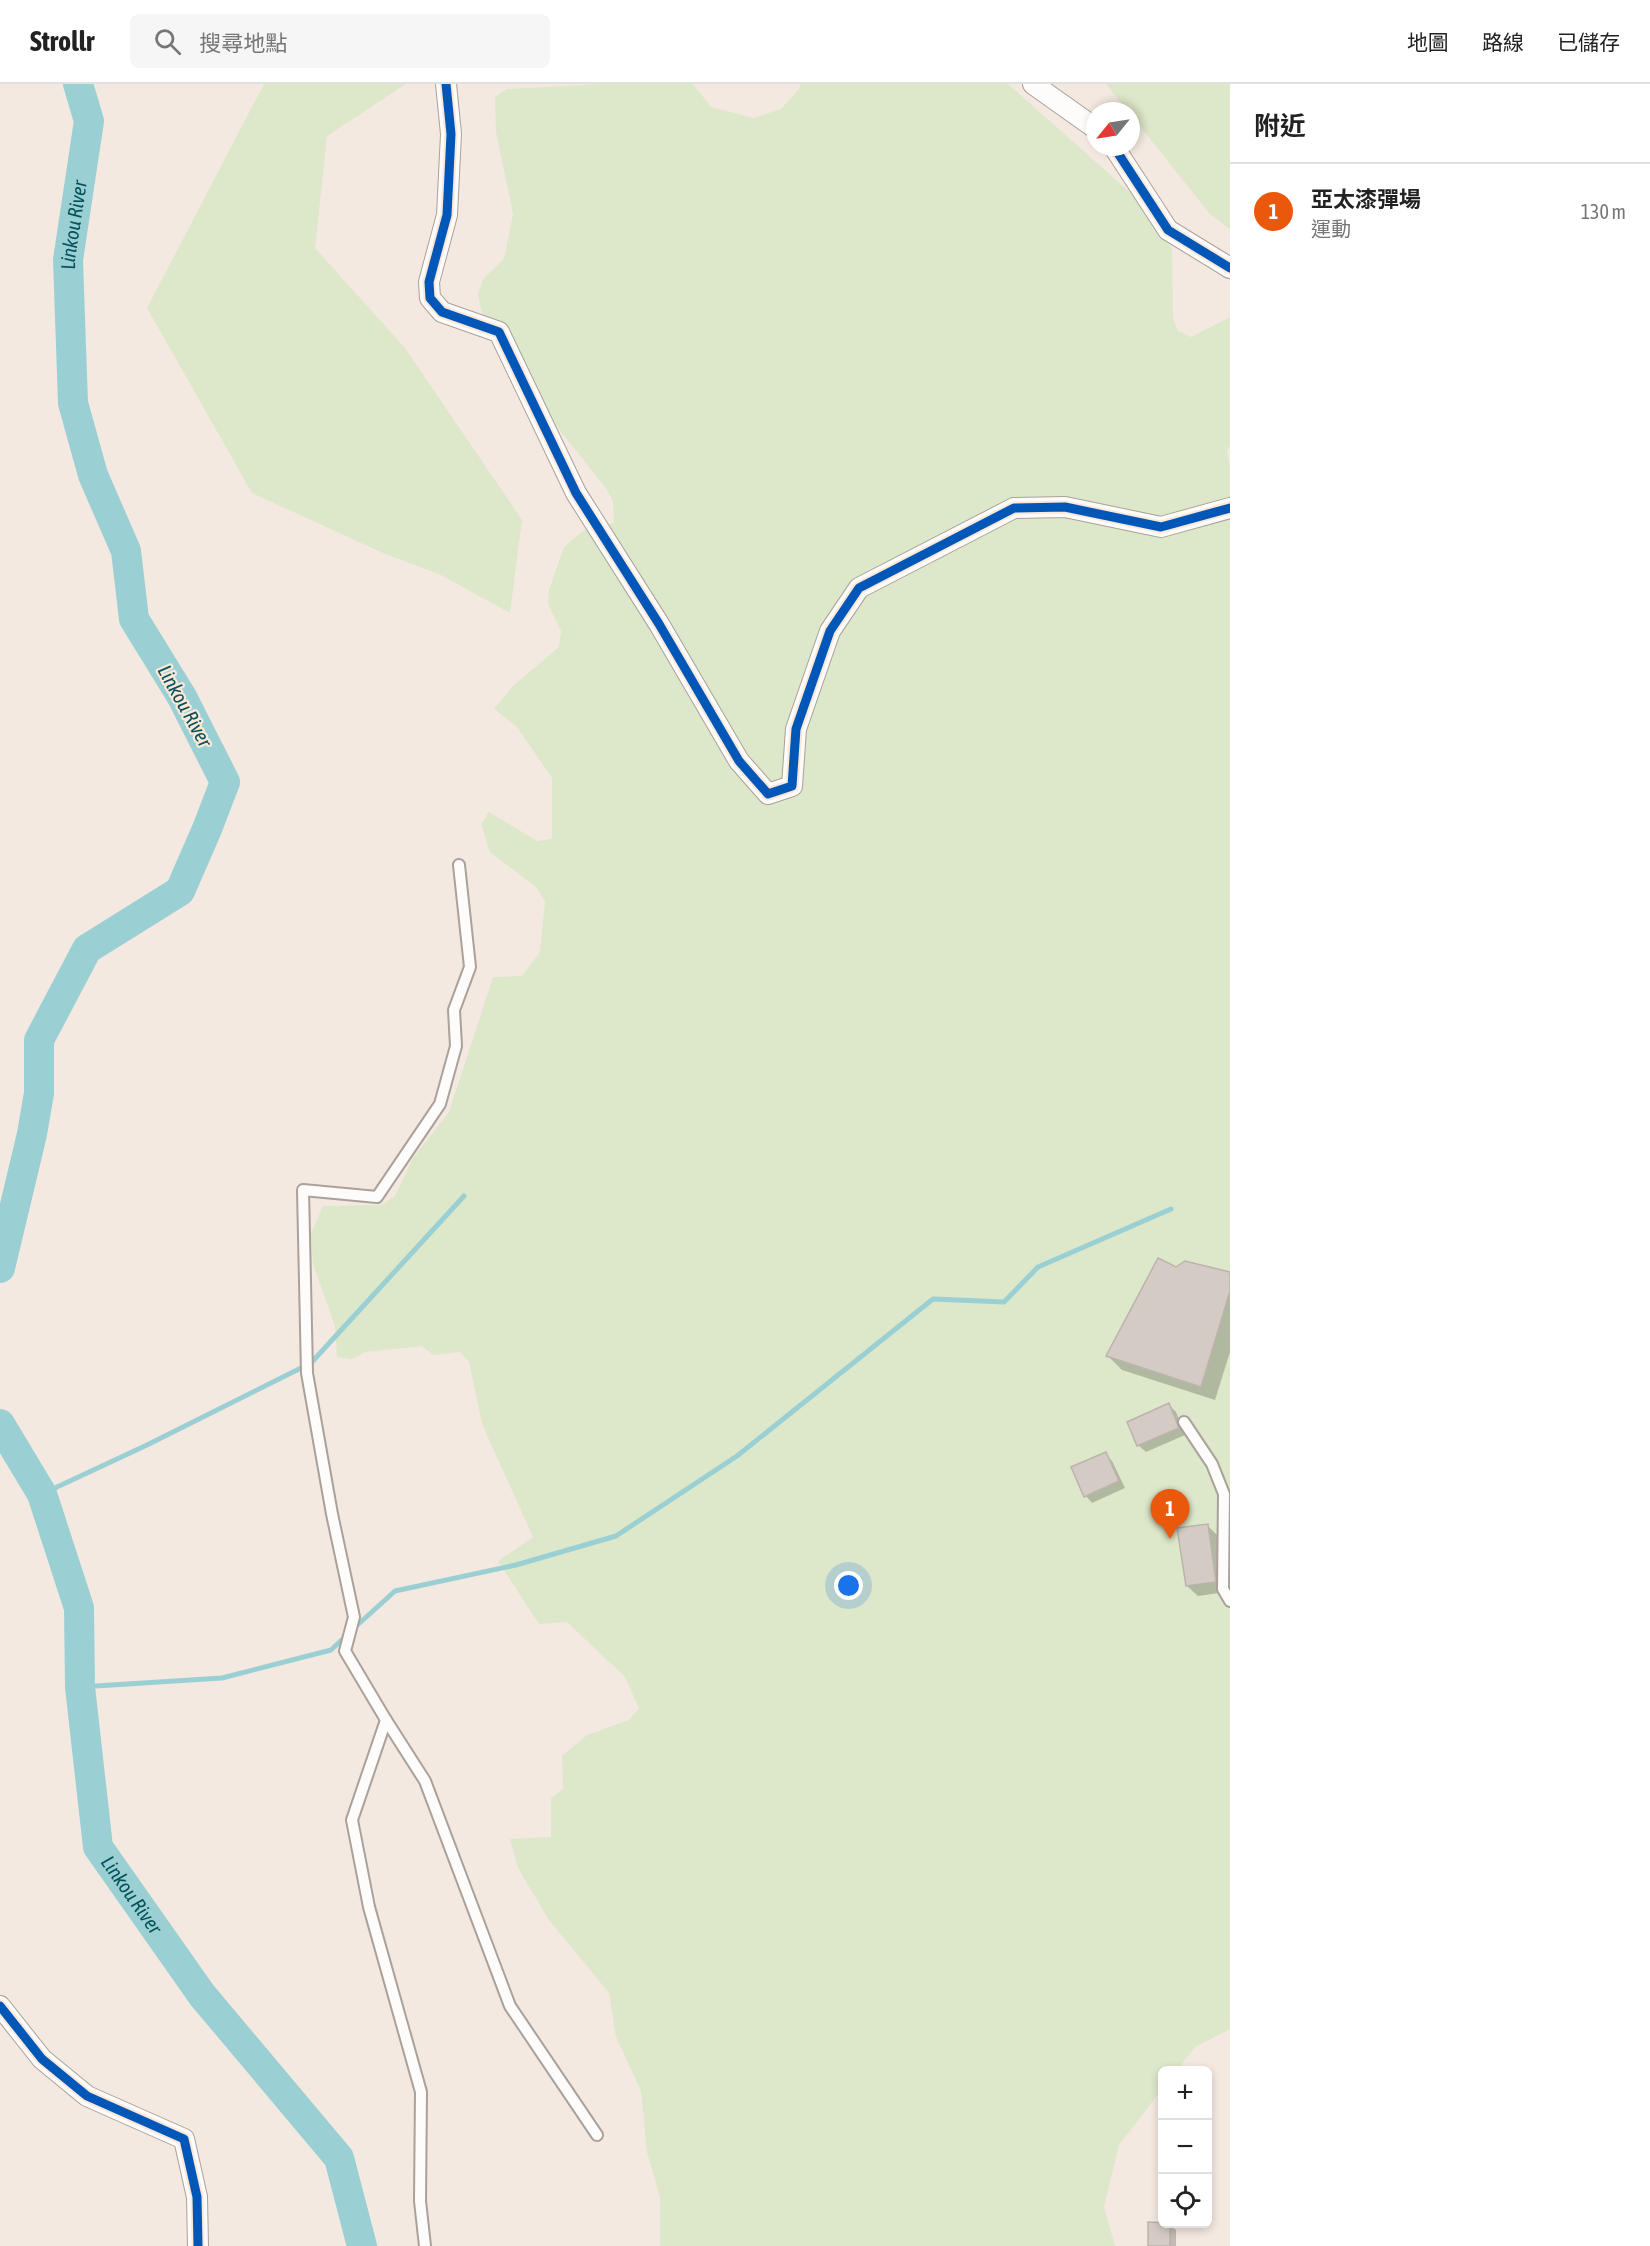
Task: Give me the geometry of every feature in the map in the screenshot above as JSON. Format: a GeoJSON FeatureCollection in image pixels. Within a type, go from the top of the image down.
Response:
{"type":"FeatureCollection","features":[{"type":"Feature","properties":{"kind":"street"},"geometry":{"type":"LineString","coordinates":[[446,84],[451,134],[447,215],[429,282],[430,298],[441,312],[498,332],[576,493],[659,624],[739,761],[768,794],[792,786],[796,729],[830,631],[860,588],[1014,508],[1065,507],[1161,527],[1230,508]]}},
{"type":"Feature","properties":{"kind":"street"},"geometry":{"type":"LineString","coordinates":[[1033,84],[1086,122]]}},
{"type":"Feature","properties":{"kind":"street"},"geometry":{"type":"LineString","coordinates":[[1120,156],[1168,230],[1230,268]]}},
{"type":"Feature","properties":{"kind":"street"},"geometry":{"type":"LineString","coordinates":[[0,2006],[42,2059],[87,2096],[184,2139],[197,2197],[198,2246]]}},
{"type":"Feature","properties":{"kind":"lane"},"geometry":{"type":"LineString","coordinates":[[459,865],[470,968],[454,1010],[456,1046],[440,1104],[376,1197],[303,1190],[307,1373],[332,1514],[354,1617],[345,1651],[425,1781],[510,2006],[597,2135]]}},
{"type":"Feature","properties":{"kind":"lane"},"geometry":{"type":"LineString","coordinates":[[1184,1422],[1212,1464],[1224,1494],[1223,1589],[1230,1601]]}},
{"type":"Feature","properties":{"kind":"lane"},"geometry":{"type":"LineString","coordinates":[[386,1720],[352,1820],[369,1907],[422,2092],[420,2201],[425,2246]]}},
{"type":"Feature","properties":{"kind":"green space"},"geometry":{"type":"Polygon","coordinates":[[[264,84],[406,84],[327,136],[315,248],[405,348],[522,520],[510,613],[439,574],[383,553],[252,493],[147,308],[264,84]]]}},
{"type":"Feature","properties":{"kind":"green space"},"geometry":{"type":"Polygon","coordinates":[[[602,84],[693,84],[711,107],[754,118],[781,109],[800,88],[800,84],[1008,84],[1086,153],[1086,156],[1089,156],[1131,193],[1172,249],[1173,318],[1178,331],[1191,337],[1230,317],[1230,445],[1227,451],[1230,467],[1230,2029],[1195,2047],[1180,2066],[1158,2066],[1158,2094],[1119,2145],[1104,2207],[1115,2246],[660,2246],[660,2198],[647,2152],[641,2091],[616,2037],[609,1993],[549,1920],[518,1868],[510,1839],[551,1837],[551,1798],[563,1789],[562,1756],[587,1735],[629,1720],[639,1708],[625,1677],[567,1622],[539,1624],[498,1561],[533,1537],[482,1424],[469,1362],[460,1352],[433,1355],[422,1346],[365,1352],[352,1359],[337,1357],[335,1326],[313,1264],[311,1233],[323,1206],[382,1205],[395,1196],[413,1158],[449,1112],[493,977],[522,976],[540,952],[545,902],[537,888],[490,852],[481,824],[489,812],[537,841],[552,839],[552,778],[517,727],[494,709],[513,686],[559,647],[561,631],[548,604],[549,590],[564,547],[588,527],[614,523],[613,501],[606,488],[500,356],[481,310],[478,294],[483,279],[504,259],[513,214],[496,132],[495,97],[507,89],[602,84]]]}},
{"type":"Feature","properties":{"kind":"green space"},"geometry":{"type":"Polygon","coordinates":[[[1106,84],[1230,84],[1230,229],[1210,214],[1140,126],[1140,102],[1121,102],[1106,84]]]}},
{"type":"Feature","properties":{"kind":"building"},"geometry":{"type":"Polygon","coordinates":[[[1158,1258],[1176,1267],[1185,1261],[1230,1272],[1230,1291],[1201,1387],[1106,1356],[1158,1258]]]}},
{"type":"Feature","properties":{"kind":"building"},"geometry":{"type":"Polygon","coordinates":[[[1169,1403],[1179,1428],[1137,1446],[1127,1422],[1169,1403]]]}},
{"type":"Feature","properties":{"kind":"building"},"geometry":{"type":"Polygon","coordinates":[[[1106,1452],[1119,1481],[1084,1497],[1071,1467],[1106,1452]]]}},
{"type":"Feature","properties":{"kind":"building"},"geometry":{"type":"Polygon","coordinates":[[[1208,1524],[1216,1582],[1186,1586],[1177,1528],[1208,1524]]]}},
{"type":"Feature","properties":{"kind":"building"},"geometry":{"type":"Polygon","coordinates":[[[1148,2222],[1158,2222],[1158,2228],[1170,2228],[1170,2246],[1148,2246],[1148,2222]]]}},
{"type":"Feature","properties":{"kind":"waterway","name":"Linkou River"},"geometry":{"type":"LineString","coordinates":[[0,1268],[32,1134],[39,1093],[39,1040],[87,949],[180,891],[225,782],[182,697],[134,619],[126,551],[93,475],[73,403],[68,260],[89,121],[78,84]]}},
{"type":"Feature","properties":{"kind":"waterway"},"geometry":{"type":"LineString","coordinates":[[42,1494],[147,1445],[311,1363],[464,1196]]}},
{"type":"Feature","properties":{"kind":"waterway"},"geometry":{"type":"LineString","coordinates":[[353,1629],[395,1591],[516,1565],[616,1536],[737,1456],[933,1299],[1004,1302],[1038,1267],[1171,1209]]}},
{"type":"Feature","properties":{"kind":"waterway","name":"Linkou River"},"geometry":{"type":"LineString","coordinates":[[0,1424],[42,1494],[79,1608],[80,1687],[98,1847],[202,1995],[339,2158],[362,2246]]}},
{"type":"Feature","properties":{"kind":"waterway"},"geometry":{"type":"LineString","coordinates":[[80,1687],[222,1678],[331,1650],[347,1635]]}},
{"type":"Feature","properties":{"kind":"cycle path"},"geometry":{"type":"LineString","coordinates":[[446,84],[451,134],[447,215],[429,282],[430,298],[442,312],[499,332],[576,493],[659,624],[739,761],[768,794],[792,786],[796,729],[830,631],[859,588],[1014,508],[1065,507],[1161,527],[1230,508]]}},
{"type":"Feature","properties":{"kind":"cycle path"},"geometry":{"type":"LineString","coordinates":[[1120,156],[1168,230],[1230,268]]}},
{"type":"Feature","properties":{"kind":"cycle path"},"geometry":{"type":"LineString","coordinates":[[0,2006],[42,2059],[87,2096],[184,2139],[197,2197],[198,2246]]}},
{"type":"Feature","properties":{"kind":"place","name":"亞太漆彈場"},"geometry":{"type":"Point","coordinates":[1170,1539]}}]}
